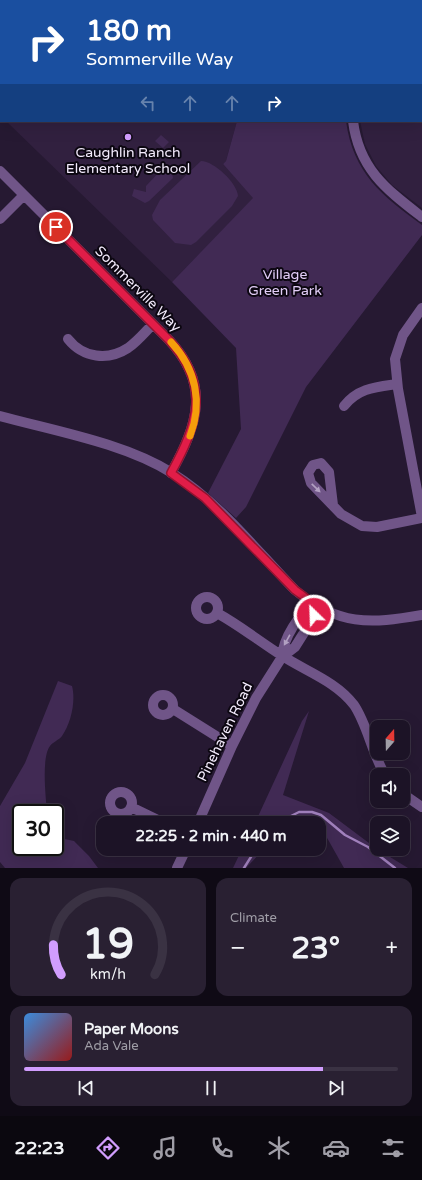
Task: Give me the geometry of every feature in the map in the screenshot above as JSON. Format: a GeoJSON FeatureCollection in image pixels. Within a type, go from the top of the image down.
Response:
{"type":"FeatureCollection","features":[{"type":"Feature","properties":{"kind":"street"},"geometry":{"type":"LineString","coordinates":[[353,122],[356,137],[368,167],[388,190],[422,216]]}},
{"type":"Feature","properties":{"kind":"street","name":"Sommerville Way"},"geometry":{"type":"LineString","coordinates":[[0,171],[179,350],[186,360],[195,384],[197,398],[194,426],[171,473]]}},
{"type":"Feature","properties":{"kind":"street"},"geometry":{"type":"LineString","coordinates":[[0,220],[24,195]]}},
{"type":"Feature","properties":{"kind":"street"},"geometry":{"type":"LineString","coordinates":[[333,505],[349,519],[370,528],[422,517],[397,384],[395,359],[406,330],[422,308]]}},
{"type":"Feature","properties":{"kind":"street"},"geometry":{"type":"LineString","coordinates":[[68,338],[74,346],[86,353],[103,356],[112,355],[129,347],[153,324]]}},
{"type":"Feature","properties":{"kind":"street"},"geometry":{"type":"LineString","coordinates":[[344,406],[361,390],[397,384]]}},
{"type":"Feature","properties":{"kind":"street"},"geometry":{"type":"LineString","coordinates":[[0,416],[120,450],[148,461],[171,473],[214,506],[295,590],[314,604],[339,616],[363,621],[392,620],[422,615]]}},
{"type":"Feature","properties":{"kind":"street","name":"Pinehaven Road"},"geometry":{"type":"LineString","coordinates":[[201,816],[232,746],[261,690],[282,657],[295,648],[312,620],[314,604]]}},
{"type":"Feature","properties":{"kind":"street"},"geometry":{"type":"LineString","coordinates":[[217,613],[282,657],[326,682],[348,698],[359,713],[376,761],[380,768]]}},
{"type":"Feature","properties":{"kind":"street"},"geometry":{"type":"LineString","coordinates":[[173,709],[232,746]]}},
{"type":"Feature","properties":{"kind":"street"},"geometry":{"type":"LineString","coordinates":[[410,799],[422,807]]}},
{"type":"Feature","properties":{"kind":"street"},"geometry":{"type":"LineString","coordinates":[[131,807],[150,816]]}},
{"type":"Feature","properties":{"kind":"street"},"geometry":{"type":"LineString","coordinates":[[177,868],[183,856]]}},
{"type":"Feature","properties":{"kind":"shaded area"},"geometry":{"type":"Polygon","coordinates":[[[7,122],[237,122],[226,161],[223,164],[254,198],[172,282],[7,122]]]}},
{"type":"Feature","properties":{"kind":"shaded area"},"geometry":{"type":"Polygon","coordinates":[[[360,122],[422,122],[422,208],[392,185],[376,166],[365,144],[360,122]]]}},
{"type":"Feature","properties":{"kind":"green space","name":"Village Green Park"},"geometry":{"type":"Polygon","coordinates":[[[237,122],[346,122],[355,155],[372,182],[394,204],[422,225],[422,235],[306,387],[246,507],[236,518],[208,493],[241,429],[236,348],[172,282],[253,198],[223,164],[226,161],[237,122]]]}},
{"type":"Feature","properties":{"kind":"green space"},"geometry":{"type":"Polygon","coordinates":[[[161,135],[169,142],[163,148],[155,141],[161,135]]]}},
{"type":"Feature","properties":{"kind":"green space"},"geometry":{"type":"Polygon","coordinates":[[[201,161],[212,165],[224,174],[234,185],[238,196],[232,206],[196,242],[191,245],[175,243],[153,220],[152,215],[160,200],[201,161]]]}},
{"type":"Feature","properties":{"kind":"green space"},"geometry":{"type":"Polygon","coordinates":[[[163,168],[171,168],[173,178],[149,201],[145,203],[132,196],[134,189],[146,192],[146,186],[163,168]]]}},
{"type":"Feature","properties":{"kind":"green space"},"geometry":{"type":"Polygon","coordinates":[[[58,681],[72,686],[73,705],[68,725],[62,736],[50,746],[47,752],[45,769],[46,804],[12,804],[12,856],[64,856],[64,839],[74,841],[89,856],[98,868],[5,868],[0,862],[0,806],[25,763],[58,681]]]}},
{"type":"Feature","properties":{"kind":"green space"},"geometry":{"type":"Polygon","coordinates":[[[309,711],[283,795],[329,813],[370,844],[370,856],[388,856],[408,868],[344,868],[326,836],[326,816],[258,816],[302,721],[309,711]]]}},
{"type":"Feature","properties":{"kind":"green space"},"geometry":{"type":"Polygon","coordinates":[[[239,856],[257,856],[246,868],[233,868],[239,856]]]}},
{"type":"Feature","properties":{"kind":"waterway"},"geometry":{"type":"LineString","coordinates":[[291,816],[299,812],[312,812],[322,816]]}},
{"type":"Feature","properties":{"kind":"waterway"},"geometry":{"type":"LineString","coordinates":[[326,819],[345,835],[368,847],[395,868]]}},
{"type":"Feature","properties":{"kind":"waterway"},"geometry":{"type":"LineString","coordinates":[[244,868],[252,856]]}},
{"type":"Feature","properties":{"kind":"slow traffic"},"geometry":{"type":"LineString","coordinates":[[171,342],[186,360],[195,384],[197,413],[190,436]]}},
{"type":"Feature","properties":{"kind":"place","name":"Caughlin Ranch Elementary School"},"geometry":{"type":"Point","coordinates":[128,137]}},
{"type":"Feature","properties":{"kind":"route"},"geometry":{"type":"LineString","coordinates":[[56,227],[179,350],[186,360],[195,384],[197,413],[194,426],[171,473],[205,498],[238,530],[295,590],[314,604],[314,615]]}}]}
